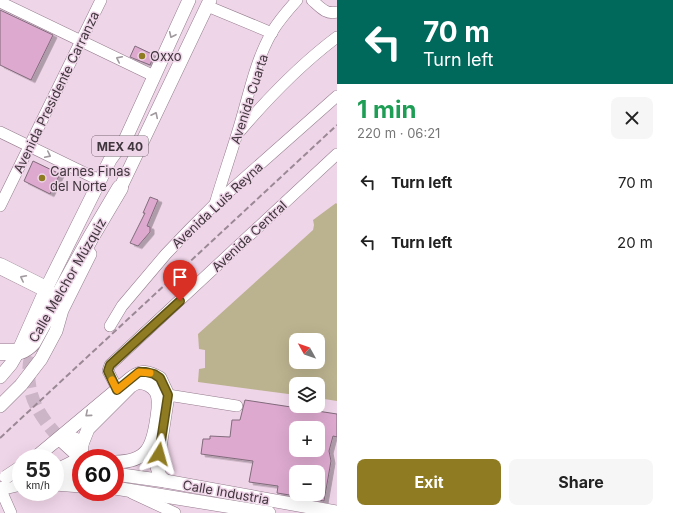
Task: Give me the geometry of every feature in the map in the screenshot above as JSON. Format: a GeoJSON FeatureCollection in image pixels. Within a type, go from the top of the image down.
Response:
{"type":"FeatureCollection","features":[{"type":"Feature","properties":{"kind":"highway","name":"Calle Melchor Múzquiz"},"geometry":{"type":"LineString","coordinates":[[0,352],[18,352],[28,348],[33,342],[120,188]]}},
{"type":"Feature","properties":{"kind":"highway"},"geometry":{"type":"LineString","coordinates":[[0,266],[46,289]]}},
{"type":"Feature","properties":{"kind":"main road","name":"MEX 40"},"geometry":{"type":"LineString","coordinates":[[18,352],[46,289],[99,180],[110,160],[126,138],[189,0]]}},
{"type":"Feature","properties":{"kind":"main road","name":"MEX 40"},"geometry":{"type":"LineString","coordinates":[[120,188],[208,3]]}},
{"type":"Feature","properties":{"kind":"main road"},"geometry":{"type":"LineString","coordinates":[[44,309],[126,138]]}},
{"type":"Feature","properties":{"kind":"main road"},"geometry":{"type":"LineString","coordinates":[[0,406],[21,385],[40,359],[56,331],[62,310],[120,188]]}},
{"type":"Feature","properties":{"kind":"main road"},"geometry":{"type":"LineString","coordinates":[[0,395],[34,356],[48,330],[62,310]]}},
{"type":"Feature","properties":{"kind":"main road"},"geometry":{"type":"LineString","coordinates":[[0,377],[11,364],[18,352]]}},
{"type":"Feature","properties":{"kind":"main road"},"geometry":{"type":"LineString","coordinates":[[78,448],[88,429],[139,372],[154,374],[160,378],[168,395],[157,467],[160,476],[165,481]]}},
{"type":"Feature","properties":{"kind":"main road"},"geometry":{"type":"LineString","coordinates":[[49,449],[60,442],[119,393],[138,382],[148,384],[153,388],[158,397],[154,437],[149,448],[133,461],[124,462]]}},
{"type":"Feature","properties":{"kind":"main road"},"geometry":{"type":"LineString","coordinates":[[60,442],[71,437],[79,441],[78,448]]}},
{"type":"Feature","properties":{"kind":"main road"},"geometry":{"type":"LineString","coordinates":[[64,467],[75,462],[79,458],[82,448],[78,448]]}},
{"type":"Feature","properties":{"kind":"main road"},"geometry":{"type":"LineString","coordinates":[[1,485],[12,475]]}},
{"type":"Feature","properties":{"kind":"main road","name":"Calle Industria"},"geometry":{"type":"LineString","coordinates":[[124,478],[165,481],[337,512]]}},
{"type":"Feature","properties":{"kind":"main road","name":"Calle Industria"},"geometry":{"type":"LineString","coordinates":[[124,479],[164,488],[299,513]]}},
{"type":"Feature","properties":{"kind":"main road"},"geometry":{"type":"LineString","coordinates":[[1,485],[12,484]]}},
{"type":"Feature","properties":{"kind":"main road"},"geometry":{"type":"LineString","coordinates":[[124,490],[269,513]]}},
{"type":"Feature","properties":{"kind":"street","name":"Avenida Presidente Carranza"},"geometry":{"type":"LineString","coordinates":[[0,206],[101,0]]}},
{"type":"Feature","properties":{"kind":"street","name":"Avenida Cuarta"},"geometry":{"type":"LineString","coordinates":[[215,204],[252,83],[272,32],[297,0]]}},
{"type":"Feature","properties":{"kind":"street"},"geometry":{"type":"LineString","coordinates":[[312,0],[324,12],[337,12]]}},
{"type":"Feature","properties":{"kind":"street"},"geometry":{"type":"LineString","coordinates":[[0,2],[154,76]]}},
{"type":"Feature","properties":{"kind":"street"},"geometry":{"type":"LineString","coordinates":[[208,3],[272,32]]}},
{"type":"Feature","properties":{"kind":"street"},"geometry":{"type":"LineString","coordinates":[[237,134],[274,93],[312,57],[337,37]]}},
{"type":"Feature","properties":{"kind":"street","name":"Avenida Luis Reyna"},"geometry":{"type":"LineString","coordinates":[[110,326],[122,306],[166,254],[215,204],[337,96]]}},
{"type":"Feature","properties":{"kind":"street"},"geometry":{"type":"LineString","coordinates":[[0,132],[99,180]]}},
{"type":"Feature","properties":{"kind":"street","name":"Avenida Central"},"geometry":{"type":"LineString","coordinates":[[119,393],[108,371],[108,368],[337,154]]}},
{"type":"Feature","properties":{"kind":"street"},"geometry":{"type":"LineString","coordinates":[[168,395],[237,406]]}},
{"type":"Feature","properties":{"kind":"street"},"geometry":{"type":"LineString","coordinates":[[1,485],[11,513]]}},
{"type":"Feature","properties":{"kind":"street"},"geometry":{"type":"LineString","coordinates":[[130,492],[175,513]]}},
{"type":"Feature","properties":{"kind":"shaded area"},"geometry":{"type":"Polygon","coordinates":[[[336,203],[337,204],[337,401],[325,399],[325,377],[289,377],[289,394],[198,382],[199,369],[205,368],[205,350],[199,349],[198,334],[313,230],[313,220],[336,203]]]}},
{"type":"Feature","properties":{"kind":"building"},"geometry":{"type":"Polygon","coordinates":[[[0,10],[53,35],[31,80],[0,65],[0,10]]]}},
{"type":"Feature","properties":{"kind":"building","name":"Oxxo"},"geometry":{"type":"Polygon","coordinates":[[[135,46],[154,55],[150,65],[130,57],[135,46]]]}},
{"type":"Feature","properties":{"kind":"building","name":"Carnes Finas del Norte"},"geometry":{"type":"Polygon","coordinates":[[[33,161],[60,174],[50,194],[24,181],[33,161]]]}},
{"type":"Feature","properties":{"kind":"building"},"geometry":{"type":"Polygon","coordinates":[[[150,197],[158,200],[147,226],[150,227],[150,232],[138,246],[130,243],[145,213],[143,213],[150,197]]]}},
{"type":"Feature","properties":{"kind":"building"},"geometry":{"type":"Polygon","coordinates":[[[245,400],[289,407],[289,413],[325,412],[337,414],[337,437],[333,436],[329,451],[331,461],[325,495],[325,465],[289,465],[289,495],[277,493],[278,486],[249,482],[253,461],[201,454],[203,439],[210,439],[210,436],[230,437],[232,420],[240,420],[245,400]]]}},
{"type":"Feature","properties":{"kind":"tunnel"},"geometry":{"type":"LineString","coordinates":[[36,338],[30,359],[29,384],[41,415],[63,442]]}},
{"type":"Feature","properties":{"kind":"tunnel"},"geometry":{"type":"LineString","coordinates":[[0,480],[12,478]]}},
{"type":"Feature","properties":{"kind":"railway"},"geometry":{"type":"LineString","coordinates":[[0,438],[337,125]]}},
{"type":"Feature","properties":{"kind":"slow traffic"},"geometry":{"type":"LineString","coordinates":[[112,380],[117,390],[139,372],[150,373]]}},
{"type":"Feature","properties":{"kind":"place","name":"Oxxo"},"geometry":{"type":"Point","coordinates":[142,56]}},
{"type":"Feature","properties":{"kind":"place","name":"Carnes Finas del Norte"},"geometry":{"type":"Point","coordinates":[42,178]}},
{"type":"Feature","properties":{"kind":"route"},"geometry":{"type":"LineString","coordinates":[[159,454],[168,395],[160,378],[154,374],[139,372],[117,390],[108,368],[180,301]]}}]}
